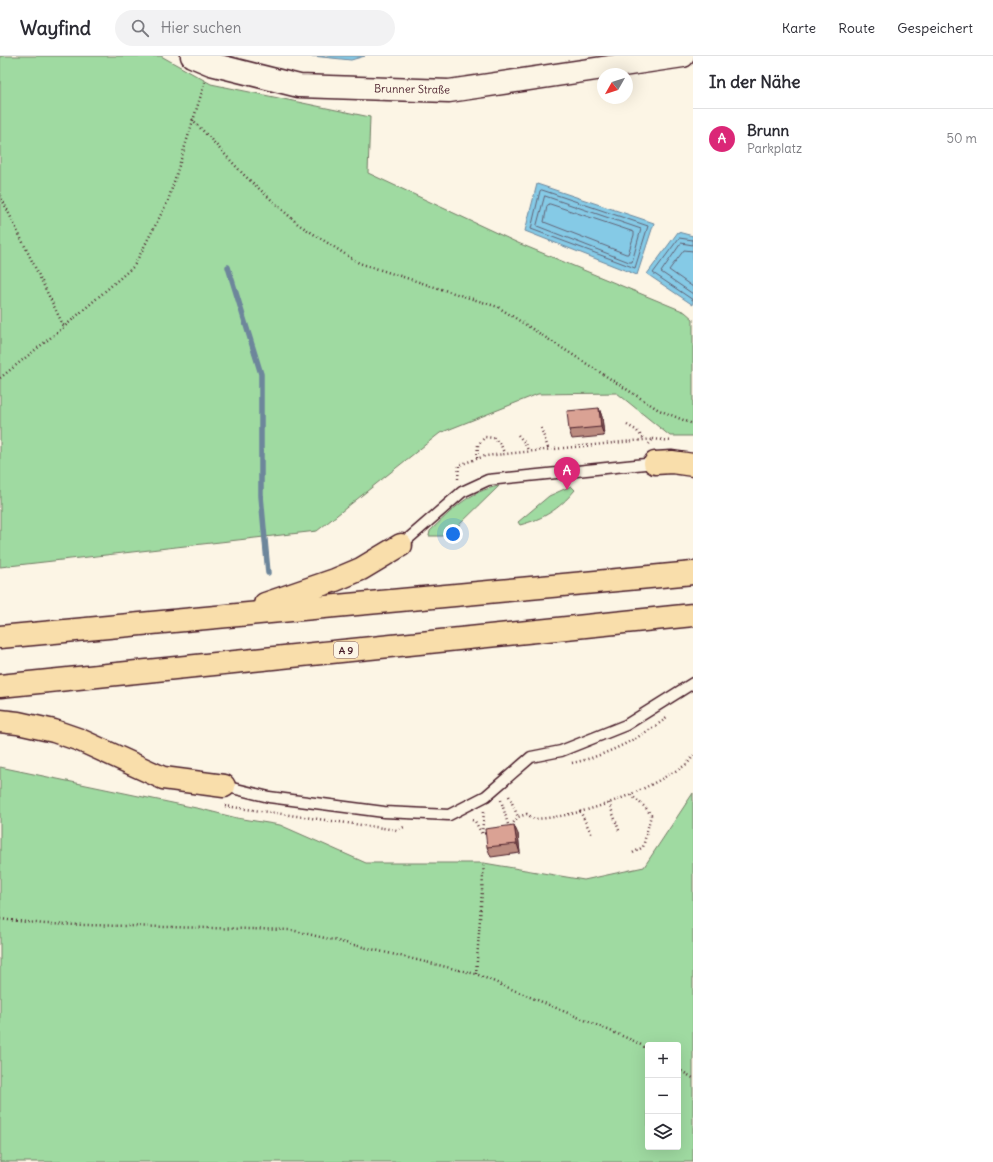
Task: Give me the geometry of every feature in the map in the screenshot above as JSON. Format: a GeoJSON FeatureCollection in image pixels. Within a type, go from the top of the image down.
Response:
{"type":"FeatureCollection","features":[{"type":"Feature","properties":{"kind":"highway"},"geometry":{"type":"LineString","coordinates":[[645,464],[672,462],[693,465]]}},
{"type":"Feature","properties":{"kind":"highway"},"geometry":{"type":"LineString","coordinates":[[218,618],[274,602],[335,580],[361,569],[401,545]]}},
{"type":"Feature","properties":{"kind":"highway"},"geometry":{"type":"LineString","coordinates":[[0,637],[693,573]]}},
{"type":"Feature","properties":{"kind":"highway","name":"A 9"},"geometry":{"type":"LineString","coordinates":[[0,686],[693,615]]}},
{"type":"Feature","properties":{"kind":"highway"},"geometry":{"type":"LineString","coordinates":[[0,721],[54,731],[80,740],[163,778],[224,786]]}},
{"type":"Feature","properties":{"kind":"street","name":"Brunner Straße"},"geometry":{"type":"LineString","coordinates":[[201,60],[299,86],[449,91],[683,56]]}},
{"type":"Feature","properties":{"kind":"lane"},"geometry":{"type":"LineString","coordinates":[[401,545],[457,497],[471,487],[488,480],[645,464]]}},
{"type":"Feature","properties":{"kind":"lane"},"geometry":{"type":"LineString","coordinates":[[224,786],[276,798],[384,812],[449,815],[486,796],[531,756],[561,751],[626,725],[693,683]]}},
{"type":"Feature","properties":{"kind":"path"},"geometry":{"type":"LineString","coordinates":[[0,378],[64,327],[134,266],[168,201],[192,119],[201,60]]}},
{"type":"Feature","properties":{"kind":"path"},"geometry":{"type":"LineString","coordinates":[[192,119],[244,175],[298,224],[359,263],[498,307],[659,410],[693,424]]}},
{"type":"Feature","properties":{"kind":"path"},"geometry":{"type":"LineString","coordinates":[[0,195],[64,327]]}},
{"type":"Feature","properties":{"kind":"path"},"geometry":{"type":"LineString","coordinates":[[627,424],[636,430],[644,439]]}},
{"type":"Feature","properties":{"kind":"path"},"geometry":{"type":"LineString","coordinates":[[541,428],[548,448]]}},
{"type":"Feature","properties":{"kind":"path"},"geometry":{"type":"LineString","coordinates":[[518,435],[528,450]]}},
{"type":"Feature","properties":{"kind":"path"},"geometry":{"type":"LineString","coordinates":[[477,458],[478,445],[486,437],[494,438],[501,445],[504,453]]}},
{"type":"Feature","properties":{"kind":"path"},"geometry":{"type":"LineString","coordinates":[[457,497],[459,465],[477,458],[504,453],[653,439],[645,464]]}},
{"type":"Feature","properties":{"kind":"path"},"geometry":{"type":"LineString","coordinates":[[631,795],[646,808],[651,815],[643,847],[631,854]]}},
{"type":"Feature","properties":{"kind":"path"},"geometry":{"type":"LineString","coordinates":[[482,834],[486,796]]}},
{"type":"Feature","properties":{"kind":"path"},"geometry":{"type":"LineString","coordinates":[[500,796],[509,828]]}},
{"type":"Feature","properties":{"kind":"path"},"geometry":{"type":"LineString","coordinates":[[508,797],[518,817]]}},
{"type":"Feature","properties":{"kind":"path"},"geometry":{"type":"LineString","coordinates":[[609,803],[620,833]]}},
{"type":"Feature","properties":{"kind":"path"},"geometry":{"type":"LineString","coordinates":[[580,810],[592,835]]}},
{"type":"Feature","properties":{"kind":"path"},"geometry":{"type":"LineString","coordinates":[[476,974],[484,863]]}},
{"type":"Feature","properties":{"kind":"path"},"geometry":{"type":"LineString","coordinates":[[0,919],[45,924],[291,930],[476,974],[634,1041],[645,1047]]}},
{"type":"Feature","properties":{"kind":"path"},"geometry":{"type":"LineString","coordinates":[[681,1070],[693,1078]]}},
{"type":"Feature","properties":{"kind":"green space"},"geometry":{"type":"Polygon","coordinates":[[[0,56],[161,56],[211,84],[370,117],[368,173],[518,243],[685,312],[693,319],[693,436],[670,436],[617,393],[538,394],[440,433],[317,531],[0,567],[0,56]]]}},
{"type":"Feature","properties":{"kind":"green space"},"geometry":{"type":"Polygon","coordinates":[[[499,486],[456,528],[442,536],[429,536],[430,531],[461,503],[479,492],[499,486]]]}},
{"type":"Feature","properties":{"kind":"green space"},"geometry":{"type":"Polygon","coordinates":[[[571,486],[575,490],[557,508],[544,516],[520,525],[518,522],[549,496],[571,486]]]}},
{"type":"Feature","properties":{"kind":"green space"},"geometry":{"type":"Polygon","coordinates":[[[0,767],[201,809],[237,818],[280,825],[366,863],[484,863],[584,880],[644,867],[693,793],[693,1162],[0,1162],[0,767]]]}},
{"type":"Feature","properties":{"kind":"water"},"geometry":{"type":"Polygon","coordinates":[[[312,56],[365,56],[351,60],[312,56]]]}},
{"type":"Feature","properties":{"kind":"water"},"geometry":{"type":"Polygon","coordinates":[[[537,184],[654,223],[637,275],[525,231],[537,184]]]}},
{"type":"Feature","properties":{"kind":"water"},"geometry":{"type":"Polygon","coordinates":[[[678,232],[693,236],[693,305],[647,274],[678,232]]]}},
{"type":"Feature","properties":{"kind":"building"},"geometry":{"type":"Polygon","coordinates":[[[599,408],[601,427],[569,430],[567,411],[599,408]]]}},
{"type":"Feature","properties":{"kind":"building"},"geometry":{"type":"Polygon","coordinates":[[[514,825],[517,844],[487,847],[485,829],[514,825]]]}},
{"type":"Feature","properties":{"kind":"waterway"},"geometry":{"type":"LineString","coordinates":[[228,267],[261,374],[261,496],[268,573]]}},
{"type":"Feature","properties":{"kind":"place","name":"Brunn"},"geometry":{"type":"Point","coordinates":[567,490]}}]}
